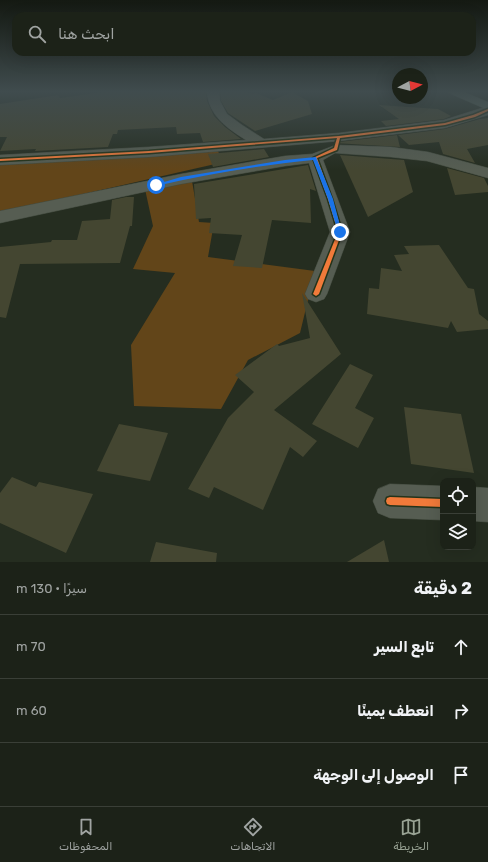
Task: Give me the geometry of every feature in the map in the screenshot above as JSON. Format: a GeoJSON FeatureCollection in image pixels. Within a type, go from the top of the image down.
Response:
{"type":"FeatureCollection","features":[{"type":"Feature","properties":{"kind":"street"},"geometry":{"type":"LineString","coordinates":[[225,118],[230,124],[260,142]]}},
{"type":"Feature","properties":{"kind":"street"},"geometry":{"type":"LineString","coordinates":[[0,217],[181,179],[285,161],[315,158],[337,143],[445,124],[466,118]]}},
{"type":"Feature","properties":{"kind":"street"},"geometry":{"type":"LineString","coordinates":[[0,160],[150,152],[260,142],[337,143],[428,157],[488,173]]}},
{"type":"Feature","properties":{"kind":"street"},"geometry":{"type":"LineString","coordinates":[[315,158],[340,232],[316,294]]}},
{"type":"Feature","properties":{"kind":"street"},"geometry":{"type":"LineString","coordinates":[[390,501],[440,503]]}},
{"type":"Feature","properties":{"kind":"street"},"geometry":{"type":"LineString","coordinates":[[476,504],[488,505]]}},
{"type":"Feature","properties":{"kind":"shaded area"},"geometry":{"type":"Polygon","coordinates":[[[216,148],[224,162],[0,213],[0,163],[216,148]]]}},
{"type":"Feature","properties":{"kind":"shaded area"},"geometry":{"type":"Polygon","coordinates":[[[192,181],[199,222],[214,223],[208,257],[315,271],[300,333],[248,360],[221,409],[134,406],[131,345],[175,273],[133,269],[153,226],[145,189],[192,181]]]}},
{"type":"Feature","properties":{"kind":"building"},"geometry":{"type":"Polygon","coordinates":[[[0,118],[216,118],[241,139],[203,142],[200,133],[177,134],[176,127],[118,130],[117,134],[113,134],[108,147],[35,151],[36,149],[0,151],[7,137],[0,137],[0,118]]]}},
{"type":"Feature","properties":{"kind":"building"},"geometry":{"type":"Polygon","coordinates":[[[236,118],[298,118],[255,131],[236,118]]]}},
{"type":"Feature","properties":{"kind":"building"},"geometry":{"type":"Polygon","coordinates":[[[398,118],[446,118],[386,126],[381,121],[399,119],[398,118]]]}},
{"type":"Feature","properties":{"kind":"building"},"geometry":{"type":"Polygon","coordinates":[[[488,118],[488,145],[467,149],[475,163],[443,154],[439,142],[409,145],[398,135],[445,129],[488,118]]]}},
{"type":"Feature","properties":{"kind":"building"},"geometry":{"type":"Polygon","coordinates":[[[397,135],[400,147],[335,143],[339,142],[397,135]]]}},
{"type":"Feature","properties":{"kind":"building"},"geometry":{"type":"Polygon","coordinates":[[[264,149],[269,157],[213,167],[208,154],[264,149]]]}},
{"type":"Feature","properties":{"kind":"building"},"geometry":{"type":"Polygon","coordinates":[[[340,155],[404,160],[413,192],[368,217],[340,155]]]}},
{"type":"Feature","properties":{"kind":"building"},"geometry":{"type":"Polygon","coordinates":[[[308,165],[316,191],[310,189],[311,223],[272,220],[262,268],[233,266],[242,235],[209,233],[211,218],[196,219],[194,184],[308,165]]]}},
{"type":"Feature","properties":{"kind":"building"},"geometry":{"type":"Polygon","coordinates":[[[447,168],[484,178],[488,186],[488,192],[455,195],[447,168]]]}},
{"type":"Feature","properties":{"kind":"building"},"geometry":{"type":"Polygon","coordinates":[[[134,197],[132,226],[130,226],[120,263],[20,264],[6,318],[0,317],[0,247],[51,242],[52,240],[77,240],[82,221],[110,219],[112,200],[134,197]]]}},
{"type":"Feature","properties":{"kind":"building"},"geometry":{"type":"Polygon","coordinates":[[[439,245],[468,288],[474,289],[479,314],[488,321],[488,329],[457,332],[451,321],[448,328],[367,314],[369,288],[379,289],[381,268],[402,271],[394,255],[409,254],[404,246],[439,245]]]}},
{"type":"Feature","properties":{"kind":"building"},"geometry":{"type":"Polygon","coordinates":[[[302,293],[341,354],[274,410],[317,441],[303,457],[290,447],[263,510],[214,487],[209,498],[188,489],[228,418],[254,392],[235,375],[277,344],[279,346],[310,338],[302,293]]]}},
{"type":"Feature","properties":{"kind":"building"},"geometry":{"type":"Polygon","coordinates":[[[350,364],[373,375],[355,408],[374,418],[358,448],[312,424],[350,364]]]}},
{"type":"Feature","properties":{"kind":"building"},"geometry":{"type":"Polygon","coordinates":[[[404,407],[461,414],[474,473],[411,464],[404,407]]]}},
{"type":"Feature","properties":{"kind":"building"},"geometry":{"type":"Polygon","coordinates":[[[119,424],[168,433],[150,481],[97,471],[119,424]]]}},
{"type":"Feature","properties":{"kind":"building"},"geometry":{"type":"Polygon","coordinates":[[[12,477],[36,487],[39,482],[93,494],[66,553],[0,523],[0,493],[12,477]]]}},
{"type":"Feature","properties":{"kind":"building"},"geometry":{"type":"Polygon","coordinates":[[[384,540],[389,562],[347,562],[384,540]]]}},
{"type":"Feature","properties":{"kind":"building"},"geometry":{"type":"Polygon","coordinates":[[[156,542],[217,553],[216,562],[150,562],[156,542]]]}},
{"type":"Feature","properties":{"kind":"cycle path"},"geometry":{"type":"LineString","coordinates":[[0,160],[149,152],[339,137],[445,124],[466,118]]}},
{"type":"Feature","properties":{"kind":"cycle path"},"geometry":{"type":"LineString","coordinates":[[316,294],[340,232],[315,158],[336,149],[339,137]]}},
{"type":"Feature","properties":{"kind":"cycle path"},"geometry":{"type":"LineString","coordinates":[[390,501],[440,503]]}},
{"type":"Feature","properties":{"kind":"route"},"geometry":{"type":"LineString","coordinates":[[156,185],[181,179],[285,161],[315,158],[340,232]]}}]}
